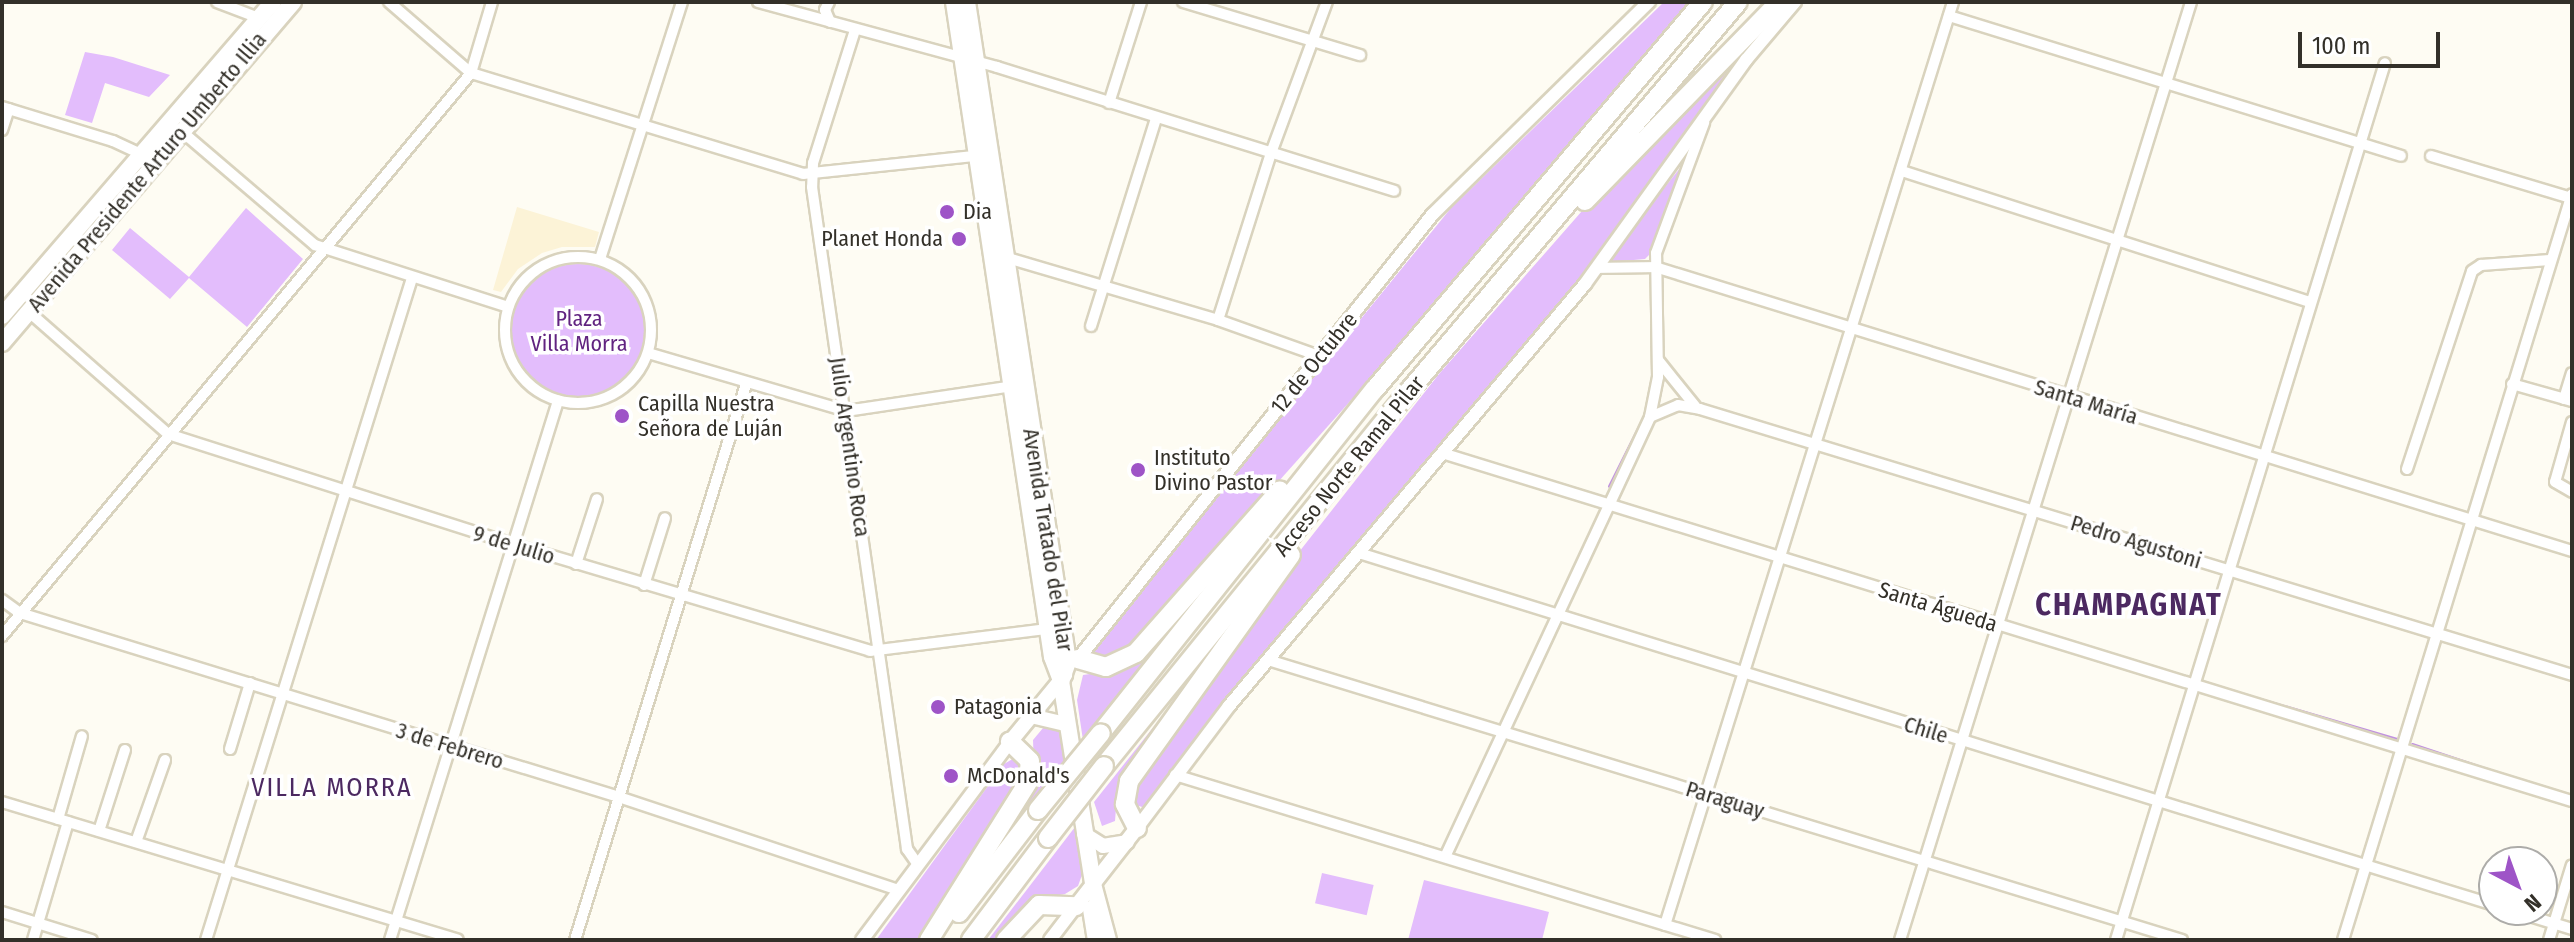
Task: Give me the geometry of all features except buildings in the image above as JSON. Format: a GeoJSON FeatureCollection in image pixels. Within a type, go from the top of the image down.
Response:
{"type":"FeatureCollection","features":[{"type":"Feature","properties":{"kind":"highway","name":"Acceso Norte Ramal Pilar"},"geometry":{"type":"LineString","coordinates":[[939,940],[1038,810],[1375,389],[1703,2]]}},
{"type":"Feature","properties":{"kind":"highway","name":"Acceso Norte Ramal Pilar"},"geometry":{"type":"LineString","coordinates":[[971,940],[1104,766],[1409,391],[1738,2]]}},
{"type":"Feature","properties":{"kind":"highway"},"geometry":{"type":"LineString","coordinates":[[1521,260],[1779,2]]}},
{"type":"Feature","properties":{"kind":"highway"},"geometry":{"type":"LineString","coordinates":[[1078,659],[1112,666],[1144,646],[1313,452],[1375,389]]}},
{"type":"Feature","properties":{"kind":"highway"},"geometry":{"type":"LineString","coordinates":[[1132,835],[1124,798],[1133,774],[1409,391]]}},
{"type":"Feature","properties":{"kind":"highway"},"geometry":{"type":"LineString","coordinates":[[929,940],[1030,779],[1028,758],[1010,742]]}},
{"type":"Feature","properties":{"kind":"highway"},"geometry":{"type":"LineString","coordinates":[[1006,940],[1039,905],[1076,906]]}},
{"type":"Feature","properties":{"kind":"main road","name":"Avenida Presidente Arturo Umberto Illia"},"geometry":{"type":"LineString","coordinates":[[2,316],[141,151],[273,2]]}},
{"type":"Feature","properties":{"kind":"main road","name":"Avenida Presidente Arturo Umberto Illia"},"geometry":{"type":"LineString","coordinates":[[2,343],[293,2]]}},
{"type":"Feature","properties":{"kind":"main road","name":"Avenida Tratado del Pilar"},"geometry":{"type":"LineString","coordinates":[[954,2],[968,62],[982,155],[1016,385],[1047,629],[1061,681]]}},
{"type":"Feature","properties":{"kind":"main road","name":"Avenida Tratado del Pilar"},"geometry":{"type":"LineString","coordinates":[[967,2],[968,62]]}},
{"type":"Feature","properties":{"kind":"main road","name":"Avenida Tratado del Pilar"},"geometry":{"type":"LineString","coordinates":[[1016,385],[1068,662],[1061,681]]}},
{"type":"Feature","properties":{"kind":"main road","name":"12 de Octubre"},"geometry":{"type":"LineString","coordinates":[[1010,742],[1078,659]]}},
{"type":"Feature","properties":{"kind":"main road"},"geometry":{"type":"LineString","coordinates":[[1061,681],[1093,884],[1108,940]]}},
{"type":"Feature","properties":{"kind":"main road"},"geometry":{"type":"LineString","coordinates":[[1031,716],[1067,724]]}},
{"type":"Feature","properties":{"kind":"main road"},"geometry":{"type":"LineString","coordinates":[[1084,834],[1103,846],[1132,835]]}},
{"type":"Feature","properties":{"kind":"main road"},"geometry":{"type":"LineString","coordinates":[[1076,906],[1132,835]]}},
{"type":"Feature","properties":{"kind":"main road"},"geometry":{"type":"LineString","coordinates":[[1093,884],[1096,940]]}},
{"type":"Feature","properties":{"kind":"street"},"geometry":{"type":"LineString","coordinates":[[217,2],[259,18]]}},
{"type":"Feature","properties":{"kind":"street"},"geometry":{"type":"LineString","coordinates":[[389,2],[471,73],[640,127],[811,176],[982,155]]}},
{"type":"Feature","properties":{"kind":"street"},"geometry":{"type":"LineString","coordinates":[[2,636],[471,73],[492,2]]}},
{"type":"Feature","properties":{"kind":"street"},"geometry":{"type":"LineString","coordinates":[[600,259],[682,2]]}},
{"type":"Feature","properties":{"kind":"street"},"geometry":{"type":"LineString","coordinates":[[758,2],[1109,103],[1394,191]]}},
{"type":"Feature","properties":{"kind":"street"},"geometry":{"type":"LineString","coordinates":[[829,2],[825,10],[830,22]]}},
{"type":"Feature","properties":{"kind":"street"},"geometry":{"type":"LineString","coordinates":[[1109,103],[1141,2]]}},
{"type":"Feature","properties":{"kind":"street"},"geometry":{"type":"LineString","coordinates":[[1183,2],[1360,55]]}},
{"type":"Feature","properties":{"kind":"street"},"geometry":{"type":"LineString","coordinates":[[1218,320],[1271,153],[1327,2]]}},
{"type":"Feature","properties":{"kind":"street","name":"12 de Octubre"},"geometry":{"type":"LineString","coordinates":[[1078,659],[1449,196],[1649,2]]}},
{"type":"Feature","properties":{"kind":"street"},"geometry":{"type":"LineString","coordinates":[[1132,835],[1175,775],[1268,660],[1597,268],[1707,114],[1795,2]]}},
{"type":"Feature","properties":{"kind":"street"},"geometry":{"type":"LineString","coordinates":[[1665,925],[1953,2]]}},
{"type":"Feature","properties":{"kind":"street"},"geometry":{"type":"LineString","coordinates":[[1900,940],[2191,2]]}},
{"type":"Feature","properties":{"kind":"street"},"geometry":{"type":"LineString","coordinates":[[1949,16],[2401,156]]}},
{"type":"Feature","properties":{"kind":"street","name":"Julio Argentino Roca"},"geometry":{"type":"LineString","coordinates":[[855,30],[811,176],[907,849],[918,865]]}},
{"type":"Feature","properties":{"kind":"street"},"geometry":{"type":"LineString","coordinates":[[2116,940],[2385,63]]}},
{"type":"Feature","properties":{"kind":"street"},"geometry":{"type":"LineString","coordinates":[[2,130],[6,108],[141,151],[154,163]]}},
{"type":"Feature","properties":{"kind":"street"},"geometry":{"type":"LineString","coordinates":[[1445,857],[1650,417],[1657,358],[1655,267],[1707,114]]}},
{"type":"Feature","properties":{"kind":"street"},"geometry":{"type":"LineString","coordinates":[[1091,326],[1156,118]]}},
{"type":"Feature","properties":{"kind":"street"},"geometry":{"type":"LineString","coordinates":[[168,121],[323,249],[508,307]]}},
{"type":"Feature","properties":{"kind":"street"},"geometry":{"type":"LineString","coordinates":[[2343,940],[2550,260],[2571,200],[2431,156]]}},
{"type":"Feature","properties":{"kind":"street"},"geometry":{"type":"LineString","coordinates":[[1673,161],[1688,171]]}},
{"type":"Feature","properties":{"kind":"street"},"geometry":{"type":"LineString","coordinates":[[1902,171],[2311,302]]}},
{"type":"Feature","properties":{"kind":"street"},"geometry":{"type":"LineString","coordinates":[[568,257],[600,259],[624,271],[639,288],[649,308],[648,353],[626,386],[609,397],[589,403],[558,401],[530,386],[517,372],[504,335],[508,307],[524,281],[548,263],[568,257]]}},
{"type":"Feature","properties":{"kind":"street"},"geometry":{"type":"LineString","coordinates":[[996,257],[1104,285],[1218,320],[1319,356]]}},
{"type":"Feature","properties":{"kind":"street"},"geometry":{"type":"LineString","coordinates":[[2407,469],[2472,271],[2481,265],[2550,260]]}},
{"type":"Feature","properties":{"kind":"street","name":"Santa María"},"geometry":{"type":"LineString","coordinates":[[1597,268],[1655,267],[2572,551]]}},
{"type":"Feature","properties":{"kind":"street"},"geometry":{"type":"LineString","coordinates":[[206,940],[343,491],[412,278]]}},
{"type":"Feature","properties":{"kind":"street","name":"9 de Julio"},"geometry":{"type":"LineString","coordinates":[[28,311],[168,434],[681,597],[878,651],[1047,629]]}},
{"type":"Feature","properties":{"kind":"street"},"geometry":{"type":"LineString","coordinates":[[648,353],[846,411],[1016,385]]}},
{"type":"Feature","properties":{"kind":"street","name":"Pedro Agustoni"},"geometry":{"type":"LineString","coordinates":[[1657,358],[1677,388],[1700,409]]}},
{"type":"Feature","properties":{"kind":"street"},"geometry":{"type":"LineString","coordinates":[[2512,384],[2568,400],[2572,373]]}},
{"type":"Feature","properties":{"kind":"street"},"geometry":{"type":"LineString","coordinates":[[575,940],[746,384]]}},
{"type":"Feature","properties":{"kind":"street"},"geometry":{"type":"LineString","coordinates":[[1655,394],[1677,388]]}},
{"type":"Feature","properties":{"kind":"street"},"geometry":{"type":"LineString","coordinates":[[1650,417],[1669,408],[1677,388]]}},
{"type":"Feature","properties":{"kind":"street"},"geometry":{"type":"LineString","coordinates":[[1655,394],[1669,408]]}},
{"type":"Feature","properties":{"kind":"street"},"geometry":{"type":"LineString","coordinates":[[390,940],[558,401]]}},
{"type":"Feature","properties":{"kind":"street","name":"Pedro Agustoni"},"geometry":{"type":"LineString","coordinates":[[1669,408],[1700,409],[2572,675]]}},
{"type":"Feature","properties":{"kind":"street"},"geometry":{"type":"LineString","coordinates":[[2572,422],[2555,482],[2572,492]]}},
{"type":"Feature","properties":{"kind":"street","name":"Santa Águeda"},"geometry":{"type":"LineString","coordinates":[[1442,453],[1606,507],[2572,801]]}},
{"type":"Feature","properties":{"kind":"street"},"geometry":{"type":"LineString","coordinates":[[576,564],[597,499]]}},
{"type":"Feature","properties":{"kind":"street"},"geometry":{"type":"LineString","coordinates":[[644,585],[665,518]]}},
{"type":"Feature","properties":{"kind":"street","name":"Chile"},"geometry":{"type":"LineString","coordinates":[[1359,553],[1745,676],[2478,900]]}},
{"type":"Feature","properties":{"kind":"street","name":"3 de Febrero"},"geometry":{"type":"LineString","coordinates":[[2,600],[20,613],[619,797],[899,890]]}},
{"type":"Feature","properties":{"kind":"street","name":"Paraguay"},"geometry":{"type":"LineString","coordinates":[[1268,660],[2182,940]]}},
{"type":"Feature","properties":{"kind":"street"},"geometry":{"type":"LineString","coordinates":[[230,749],[250,683]]}},
{"type":"Feature","properties":{"kind":"street"},"geometry":{"type":"LineString","coordinates":[[33,940],[82,736]]}},
{"type":"Feature","properties":{"kind":"street","name":"12 de Octubre"},"geometry":{"type":"LineString","coordinates":[[862,940],[1010,742]]}},
{"type":"Feature","properties":{"kind":"street"},"geometry":{"type":"LineString","coordinates":[[99,831],[125,750]]}},
{"type":"Feature","properties":{"kind":"street"},"geometry":{"type":"LineString","coordinates":[[136,842],[165,760]]}},
{"type":"Feature","properties":{"kind":"street"},"geometry":{"type":"LineString","coordinates":[[1175,775],[1715,940]]}},
{"type":"Feature","properties":{"kind":"street"},"geometry":{"type":"LineString","coordinates":[[2,802],[458,940]]}},
{"type":"Feature","properties":{"kind":"street"},"geometry":{"type":"LineString","coordinates":[[2558,911],[2572,865]]}},
{"type":"Feature","properties":{"kind":"street"},"geometry":{"type":"LineString","coordinates":[[1050,940],[1076,906]]}},
{"type":"Feature","properties":{"kind":"street"},"geometry":{"type":"LineString","coordinates":[[2,912],[92,940]]}},
{"type":"Feature","properties":{"kind":"shaded area"},"geometry":{"type":"Polygon","coordinates":[[[517,207],[599,232],[595,247],[562,247],[542,253],[518,269],[501,292],[493,290],[517,207]]]}},
{"type":"Feature","properties":{"kind":"green space"},"geometry":{"type":"Polygon","coordinates":[[[1664,2],[1692,2],[1469,268],[1120,659],[1096,657],[1093,652],[1102,637],[1451,208],[1664,2]]]}},
{"type":"Feature","properties":{"kind":"green space"},"geometry":{"type":"Polygon","coordinates":[[[1768,25],[1596,262],[1372,526],[1145,808],[1133,804],[1133,785],[1277,580],[1439,374],[1582,211],[1768,25]]]}},
{"type":"Feature","properties":{"kind":"green space"},"geometry":{"type":"Polygon","coordinates":[[[85,52],[113,57],[170,75],[149,97],[105,83],[92,123],[65,115],[85,52]]]}},
{"type":"Feature","properties":{"kind":"green space"},"geometry":{"type":"Polygon","coordinates":[[[1680,168],[1653,251],[1645,259],[1611,262],[1610,256],[1680,168]]]}},
{"type":"Feature","properties":{"kind":"green space"},"geometry":{"type":"Polygon","coordinates":[[[246,208],[303,259],[247,327],[189,278],[170,299],[112,250],[130,228],[189,277],[246,208]]]}},
{"type":"Feature","properties":{"kind":"green space","name":"Plaza Villa Morra"},"geometry":{"type":"Polygon","coordinates":[[[578,264],[604,269],[625,284],[640,305],[645,331],[640,357],[625,378],[604,393],[578,398],[552,393],[531,378],[516,357],[511,331],[516,305],[531,284],[552,269],[578,264]]]}},
{"type":"Feature","properties":{"kind":"green space"},"geometry":{"type":"Polygon","coordinates":[[[1224,563],[1084,747],[1077,700],[1083,675],[1110,671],[1224,563]]]}},
{"type":"Feature","properties":{"kind":"green space"},"geometry":{"type":"Polygon","coordinates":[[[1190,681],[1118,784],[1115,821],[1102,826],[1094,802],[1190,681]]]}},
{"type":"Feature","properties":{"kind":"green space"},"geometry":{"type":"Polygon","coordinates":[[[1054,727],[1060,732],[1067,769],[947,921],[1034,767],[1033,740],[1043,728],[1054,727]]]}},
{"type":"Feature","properties":{"kind":"green space"},"geometry":{"type":"Polygon","coordinates":[[[1016,757],[1026,773],[924,940],[876,940],[1004,764],[1016,757]]]}},
{"type":"Feature","properties":{"kind":"green space"},"geometry":{"type":"Polygon","coordinates":[[[1075,827],[1083,872],[1078,886],[1065,894],[1036,899],[999,940],[988,940],[1075,827]]]}},
{"type":"Feature","properties":{"kind":"green space"},"geometry":{"type":"Polygon","coordinates":[[[1322,873],[1374,885],[1367,915],[1315,903],[1322,873]]]}},
{"type":"Feature","properties":{"kind":"green space"},"geometry":{"type":"Polygon","coordinates":[[[1424,880],[1549,912],[1542,940],[1408,940],[1424,880]]]}},
{"type":"Feature","properties":{"kind":"waterway"},"geometry":{"type":"LineString","coordinates":[[1609,486],[1645,414]]}},
{"type":"Feature","properties":{"kind":"waterway"},"geometry":{"type":"LineString","coordinates":[[2226,689],[2397,739]]}},
{"type":"Feature","properties":{"kind":"waterway"},"geometry":{"type":"LineString","coordinates":[[2412,744],[2511,777]]}},
{"type":"Feature","properties":{"kind":"place","name":"Dia"},"geometry":{"type":"Point","coordinates":[947,212]}},
{"type":"Feature","properties":{"kind":"place","name":"Planet Honda"},"geometry":{"type":"Point","coordinates":[959,239]}},
{"type":"Feature","properties":{"kind":"place","name":"Capilla Nuestra Señora de Luján"},"geometry":{"type":"Point","coordinates":[622,416]}},
{"type":"Feature","properties":{"kind":"place","name":"Instituto Divino Pastor"},"geometry":{"type":"Point","coordinates":[1138,470]}},
{"type":"Feature","properties":{"kind":"place","name":"Patagonia"},"geometry":{"type":"Point","coordinates":[938,707]}},
{"type":"Feature","properties":{"kind":"place","name":"McDonald's"},"geometry":{"type":"Point","coordinates":[951,776]}},
{"type":"Feature","properties":{"kind":"district","name":"CHAMPAGNAT"},"geometry":{"type":"Point","coordinates":[2129,605]}},
{"type":"Feature","properties":{"kind":"district","name":"VILLA MORRA"},"geometry":{"type":"Point","coordinates":[332,788]}}]}
